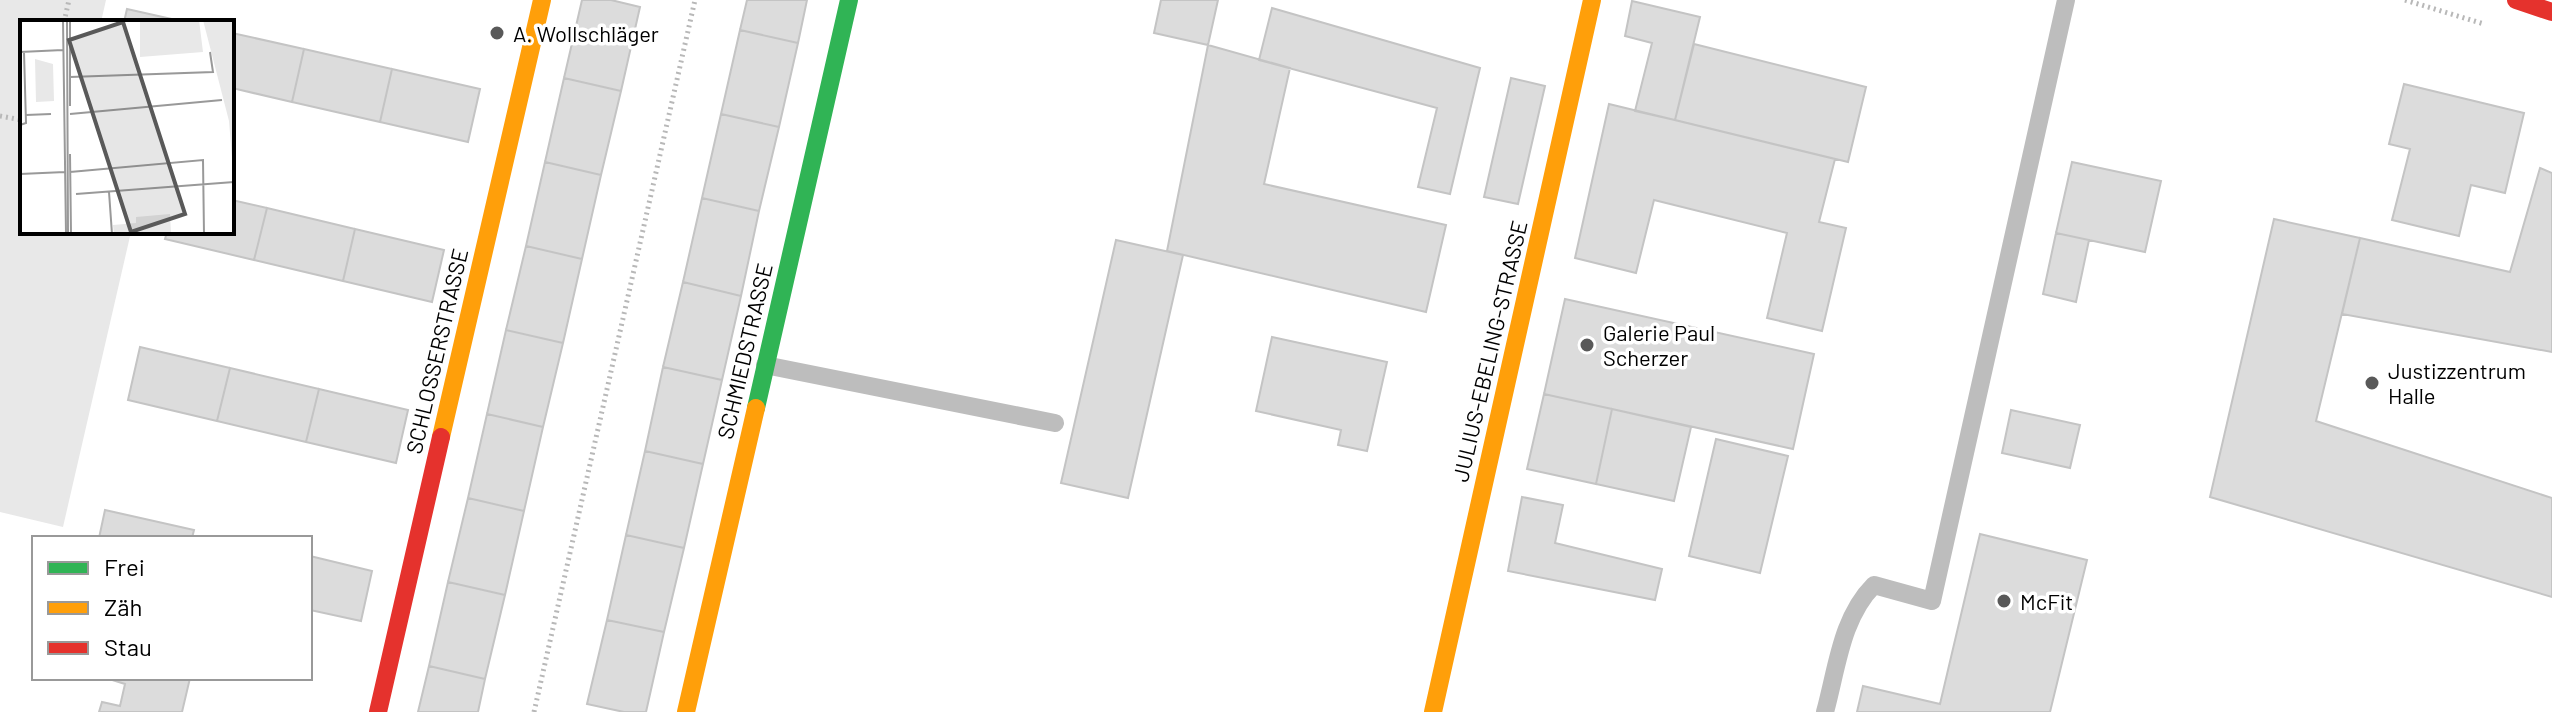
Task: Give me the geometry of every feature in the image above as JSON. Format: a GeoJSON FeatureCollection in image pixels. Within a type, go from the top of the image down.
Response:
{"type":"FeatureCollection","features":[{"type":"Feature","properties":{"kind":"street","name":"SCHLOSSERSTRASSE"},"geometry":{"type":"LineString","coordinates":[[378,712],[542,0]]}},
{"type":"Feature","properties":{"kind":"street","name":"SCHMIEDSTRASSE"},"geometry":{"type":"LineString","coordinates":[[686,712],[849,0]]}},
{"type":"Feature","properties":{"kind":"street","name":"JULIUS-EBELING-STRASSE"},"geometry":{"type":"LineString","coordinates":[[1433,712],[1592,0]]}},
{"type":"Feature","properties":{"kind":"street"},"geometry":{"type":"LineString","coordinates":[[2516,0],[2552,12]]}},
{"type":"Feature","properties":{"kind":"lane"},"geometry":{"type":"LineString","coordinates":[[1825,712],[1845,634],[1862,597],[1874,585],[1932,601],[2066,0]]}},
{"type":"Feature","properties":{"kind":"lane"},"geometry":{"type":"LineString","coordinates":[[765,365],[1055,423]]}},
{"type":"Feature","properties":{"kind":"path"},"geometry":{"type":"LineString","coordinates":[[64,20],[69,0]]}},
{"type":"Feature","properties":{"kind":"path"},"geometry":{"type":"LineString","coordinates":[[534,712],[695,0]]}},
{"type":"Feature","properties":{"kind":"path"},"geometry":{"type":"LineString","coordinates":[[2405,0],[2493,27]]}},
{"type":"Feature","properties":{"kind":"path"},"geometry":{"type":"LineString","coordinates":[[0,116],[20,120]]}},
{"type":"Feature","properties":{"kind":"shaded area"},"geometry":{"type":"Polygon","coordinates":[[[0,0],[106,0],[101,20],[20,20],[20,234],[131,234],[63,527],[0,512],[0,0]]]}},
{"type":"Feature","properties":{"kind":"building"},"geometry":{"type":"Polygon","coordinates":[[[582,0],[611,0],[640,7],[621,91],[564,78],[582,0]]]}},
{"type":"Feature","properties":{"kind":"building"},"geometry":{"type":"Polygon","coordinates":[[[747,0],[807,0],[798,43],[740,30],[747,0]]]}},
{"type":"Feature","properties":{"kind":"building"},"geometry":{"type":"Polygon","coordinates":[[[1161,0],[1218,0],[1208,45],[1154,33],[1161,0]]]}},
{"type":"Feature","properties":{"kind":"building"},"geometry":{"type":"Polygon","coordinates":[[[1632,1],[1700,17],[1675,120],[1635,111],[1652,43],[1625,36],[1632,1]]]}},
{"type":"Feature","properties":{"kind":"building"},"geometry":{"type":"Polygon","coordinates":[[[1272,8],[1480,68],[1450,194],[1418,187],[1437,108],[1259,60],[1272,8]]]}},
{"type":"Feature","properties":{"kind":"building"},"geometry":{"type":"Polygon","coordinates":[[[127,9],[176,20],[124,20],[127,9]]]}},
{"type":"Feature","properties":{"kind":"building"},"geometry":{"type":"Polygon","coordinates":[[[740,30],[798,43],[779,127],[721,114],[740,30]]]}},
{"type":"Feature","properties":{"kind":"building"},"geometry":{"type":"Polygon","coordinates":[[[234,33],[304,49],[292,102],[234,88],[234,33]]]}},
{"type":"Feature","properties":{"kind":"building"},"geometry":{"type":"Polygon","coordinates":[[[1694,44],[1866,87],[1848,162],[1675,120],[1694,44]]]}},
{"type":"Feature","properties":{"kind":"building"},"geometry":{"type":"Polygon","coordinates":[[[1208,45],[1290,68],[1264,184],[1446,225],[1426,312],[1167,251],[1208,45]]]}},
{"type":"Feature","properties":{"kind":"building"},"geometry":{"type":"Polygon","coordinates":[[[304,49],[392,69],[380,122],[292,102],[304,49]]]}},
{"type":"Feature","properties":{"kind":"building"},"geometry":{"type":"Polygon","coordinates":[[[392,69],[480,89],[468,142],[380,122],[392,69]]]}},
{"type":"Feature","properties":{"kind":"building"},"geometry":{"type":"Polygon","coordinates":[[[564,78],[621,91],[601,175],[545,162],[564,78]]]}},
{"type":"Feature","properties":{"kind":"building"},"geometry":{"type":"Polygon","coordinates":[[[1511,78],[1545,86],[1518,204],[1484,197],[1511,78]]]}},
{"type":"Feature","properties":{"kind":"building"},"geometry":{"type":"Polygon","coordinates":[[[2404,84],[2524,113],[2505,193],[2471,185],[2459,236],[2392,220],[2410,149],[2389,144],[2404,84]]]}},
{"type":"Feature","properties":{"kind":"building"},"geometry":{"type":"Polygon","coordinates":[[[1609,104],[1835,159],[1819,222],[1846,228],[1822,331],[1767,318],[1787,233],[1654,200],[1636,273],[1575,258],[1609,104]]]}},
{"type":"Feature","properties":{"kind":"building"},"geometry":{"type":"Polygon","coordinates":[[[721,114],[779,127],[759,211],[702,198],[721,114]]]}},
{"type":"Feature","properties":{"kind":"building"},"geometry":{"type":"Polygon","coordinates":[[[545,162],[601,175],[582,259],[526,246],[545,162]]]}},
{"type":"Feature","properties":{"kind":"building"},"geometry":{"type":"Polygon","coordinates":[[[2072,162],[2161,181],[2145,252],[2056,233],[2072,162]]]}},
{"type":"Feature","properties":{"kind":"building"},"geometry":{"type":"Polygon","coordinates":[[[2540,168],[2552,173],[2552,352],[2342,314],[2360,238],[2510,272],[2540,168]]]}},
{"type":"Feature","properties":{"kind":"building"},"geometry":{"type":"Polygon","coordinates":[[[702,198],[759,211],[741,296],[683,282],[702,198]]]}},
{"type":"Feature","properties":{"kind":"building"},"geometry":{"type":"Polygon","coordinates":[[[234,200],[267,208],[254,260],[165,239],[166,234],[234,234],[234,200]]]}},
{"type":"Feature","properties":{"kind":"building"},"geometry":{"type":"Polygon","coordinates":[[[267,208],[355,229],[343,281],[254,260],[267,208]]]}},
{"type":"Feature","properties":{"kind":"building"},"geometry":{"type":"Polygon","coordinates":[[[2274,219],[2360,238],[2316,421],[2552,498],[2552,597],[2210,497],[2274,219]]]}},
{"type":"Feature","properties":{"kind":"building"},"geometry":{"type":"Polygon","coordinates":[[[355,229],[444,250],[432,302],[343,281],[355,229]]]}},
{"type":"Feature","properties":{"kind":"building"},"geometry":{"type":"Polygon","coordinates":[[[2056,233],[2089,240],[2076,302],[2043,294],[2056,233]]]}},
{"type":"Feature","properties":{"kind":"building"},"geometry":{"type":"Polygon","coordinates":[[[1116,240],[1183,255],[1128,498],[1061,483],[1116,240]]]}},
{"type":"Feature","properties":{"kind":"building"},"geometry":{"type":"Polygon","coordinates":[[[526,246],[582,259],[563,343],[506,330],[526,246]]]}},
{"type":"Feature","properties":{"kind":"building"},"geometry":{"type":"Polygon","coordinates":[[[683,282],[741,296],[722,380],[663,367],[683,282]]]}},
{"type":"Feature","properties":{"kind":"building"},"geometry":{"type":"Polygon","coordinates":[[[1565,299],[1814,354],[1793,449],[1544,394],[1565,299]]]}},
{"type":"Feature","properties":{"kind":"building"},"geometry":{"type":"Polygon","coordinates":[[[506,330],[563,343],[543,427],[487,414],[506,330]]]}},
{"type":"Feature","properties":{"kind":"building"},"geometry":{"type":"Polygon","coordinates":[[[1272,337],[1387,362],[1367,451],[1338,445],[1341,430],[1256,411],[1272,337]]]}},
{"type":"Feature","properties":{"kind":"building"},"geometry":{"type":"Polygon","coordinates":[[[140,347],[230,368],[217,421],[128,400],[140,347]]]}},
{"type":"Feature","properties":{"kind":"building"},"geometry":{"type":"Polygon","coordinates":[[[663,367],[722,380],[703,464],[645,451],[663,367]]]}},
{"type":"Feature","properties":{"kind":"building"},"geometry":{"type":"Polygon","coordinates":[[[230,368],[319,389],[306,442],[217,421],[230,368]]]}},
{"type":"Feature","properties":{"kind":"building"},"geometry":{"type":"Polygon","coordinates":[[[319,389],[408,410],[396,463],[306,442],[319,389]]]}},
{"type":"Feature","properties":{"kind":"building"},"geometry":{"type":"Polygon","coordinates":[[[1544,394],[1612,409],[1596,484],[1527,469],[1544,394]]]}},
{"type":"Feature","properties":{"kind":"building"},"geometry":{"type":"Polygon","coordinates":[[[1612,409],[1691,427],[1674,501],[1596,484],[1612,409]]]}},
{"type":"Feature","properties":{"kind":"building"},"geometry":{"type":"Polygon","coordinates":[[[2011,410],[2080,425],[2070,468],[2002,453],[2011,410]]]}},
{"type":"Feature","properties":{"kind":"building"},"geometry":{"type":"Polygon","coordinates":[[[487,414],[543,427],[524,511],[468,498],[487,414]]]}},
{"type":"Feature","properties":{"kind":"building"},"geometry":{"type":"Polygon","coordinates":[[[1716,439],[1788,456],[1760,573],[1689,556],[1716,439]]]}},
{"type":"Feature","properties":{"kind":"building"},"geometry":{"type":"Polygon","coordinates":[[[645,451],[703,464],[684,548],[626,535],[645,451]]]}},
{"type":"Feature","properties":{"kind":"building"},"geometry":{"type":"Polygon","coordinates":[[[1522,497],[1563,505],[1555,543],[1662,569],[1655,600],[1508,571],[1522,497]]]}},
{"type":"Feature","properties":{"kind":"building"},"geometry":{"type":"Polygon","coordinates":[[[468,498],[524,511],[505,595],[448,582],[468,498]]]}},
{"type":"Feature","properties":{"kind":"building"},"geometry":{"type":"Polygon","coordinates":[[[105,510],[194,530],[192,536],[99,536],[105,510]]]}},
{"type":"Feature","properties":{"kind":"building"},"geometry":{"type":"Polygon","coordinates":[[[1980,534],[2087,560],[2050,712],[1857,712],[1863,686],[1940,704],[1980,534]]]}},
{"type":"Feature","properties":{"kind":"building"},"geometry":{"type":"Polygon","coordinates":[[[626,535],[684,548],[664,632],[607,620],[626,535]]]}},
{"type":"Feature","properties":{"kind":"building"},"geometry":{"type":"Polygon","coordinates":[[[312,556],[372,571],[361,621],[312,610],[312,556]]]}},
{"type":"Feature","properties":{"kind":"building"},"geometry":{"type":"Polygon","coordinates":[[[448,582],[505,595],[485,679],[429,666],[448,582]]]}},
{"type":"Feature","properties":{"kind":"building"},"geometry":{"type":"Polygon","coordinates":[[[607,620],[664,632],[646,712],[624,712],[587,704],[607,620]]]}},
{"type":"Feature","properties":{"kind":"building"},"geometry":{"type":"Polygon","coordinates":[[[429,666],[485,679],[478,712],[418,712],[429,666]]]}},
{"type":"Feature","properties":{"kind":"building"},"geometry":{"type":"Polygon","coordinates":[[[112,680],[190,680],[182,712],[99,712],[102,702],[120,706],[125,684],[112,680]]]}},
{"type":"Feature","properties":{"kind":"traffic: fast"},"geometry":{"type":"LineString","coordinates":[[756,408],[849,0]]}},
{"type":"Feature","properties":{"kind":"traffic: slow"},"geometry":{"type":"LineString","coordinates":[[441,437],[542,0]]}},
{"type":"Feature","properties":{"kind":"traffic: slow"},"geometry":{"type":"LineString","coordinates":[[1433,712],[1592,0]]}},
{"type":"Feature","properties":{"kind":"traffic: slow"},"geometry":{"type":"LineString","coordinates":[[686,712],[756,408]]}},
{"type":"Feature","properties":{"kind":"traffic: jam"},"geometry":{"type":"LineString","coordinates":[[2516,0],[2552,12]]}},
{"type":"Feature","properties":{"kind":"traffic: jam"},"geometry":{"type":"LineString","coordinates":[[378,712],[441,437]]}},
{"type":"Feature","properties":{"kind":"place","name":"A. Wollschläger"},"geometry":{"type":"Point","coordinates":[497,33]}},
{"type":"Feature","properties":{"kind":"place","name":"Galerie Paul Scherzer"},"geometry":{"type":"Point","coordinates":[1587,345]}},
{"type":"Feature","properties":{"kind":"place","name":"Justizzentrum Halle"},"geometry":{"type":"Point","coordinates":[2372,383]}},
{"type":"Feature","properties":{"kind":"place","name":"McFit"},"geometry":{"type":"Point","coordinates":[2004,601]}}]}
